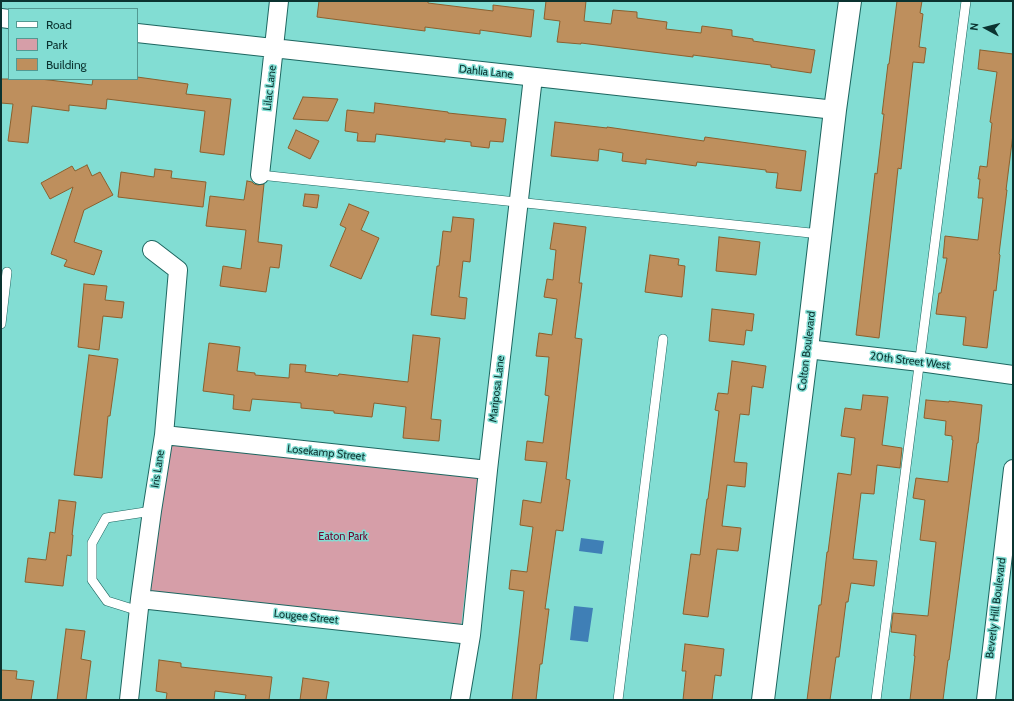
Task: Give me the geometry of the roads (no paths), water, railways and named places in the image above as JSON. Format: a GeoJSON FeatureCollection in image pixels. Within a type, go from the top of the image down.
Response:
{"type":"FeatureCollection","features":[{"type":"Feature","properties":{"kind":"street","name":"Lilac Lane"},"geometry":{"type":"LineString","coordinates":[[260,175],[280,1]]}},
{"type":"Feature","properties":{"kind":"street","name":"Colton Boulevard"},"geometry":{"type":"LineString","coordinates":[[763,700],[835,110],[850,1]]}},
{"type":"Feature","properties":{"kind":"street","name":"Dahlia Lane"},"geometry":{"type":"LineString","coordinates":[[138,33],[835,110]]}},
{"type":"Feature","properties":{"kind":"street","name":"Mariposa Lane"},"geometry":{"type":"LineString","coordinates":[[460,700],[471,636],[488,470],[533,77]]}},
{"type":"Feature","properties":{"kind":"street","name":"Iris Lane"},"geometry":{"type":"LineString","coordinates":[[129,700],[152,511],[164,435],[178,270],[152,250]]}},
{"type":"Feature","properties":{"kind":"street","name":"20th Street West"},"geometry":{"type":"LineString","coordinates":[[807,349],[920,362],[1013,375]]}},
{"type":"Feature","properties":{"kind":"street","name":"Losekamp Street"},"geometry":{"type":"LineString","coordinates":[[164,435],[488,470]]}},
{"type":"Feature","properties":{"kind":"street","name":"Beverly Hill Boulevard"},"geometry":{"type":"LineString","coordinates":[[986,700],[1013,469]]}},
{"type":"Feature","properties":{"kind":"street","name":"Lougee Street"},"geometry":{"type":"LineString","coordinates":[[140,605],[471,636]]}},
{"type":"Feature","properties":{"kind":"lane"},"geometry":{"type":"LineString","coordinates":[[876,700],[966,1]]}},
{"type":"Feature","properties":{"kind":"lane"},"geometry":{"type":"LineString","coordinates":[[260,175],[820,234]]}},
{"type":"Feature","properties":{"kind":"lane"},"geometry":{"type":"LineString","coordinates":[[1,324],[7,272]]}},
{"type":"Feature","properties":{"kind":"lane"},"geometry":{"type":"LineString","coordinates":[[618,700],[663,339]]}},
{"type":"Feature","properties":{"kind":"lane"},"geometry":{"type":"LineString","coordinates":[[140,605],[107,601],[92,580],[92,543],[106,518],[152,511]]}},
{"type":"Feature","properties":{"kind":"water"},"geometry":{"type":"Polygon","coordinates":[[[581,538],[604,541],[602,554],[579,551],[581,538]]]}},
{"type":"Feature","properties":{"kind":"water"},"geometry":{"type":"Polygon","coordinates":[[[574,606],[593,608],[588,642],[570,640],[574,606]]]}},
{"type":"Feature","properties":{"kind":"park label","name":"Eaton Park"},"geometry":{"type":"Point","coordinates":[343,537]}}]}
